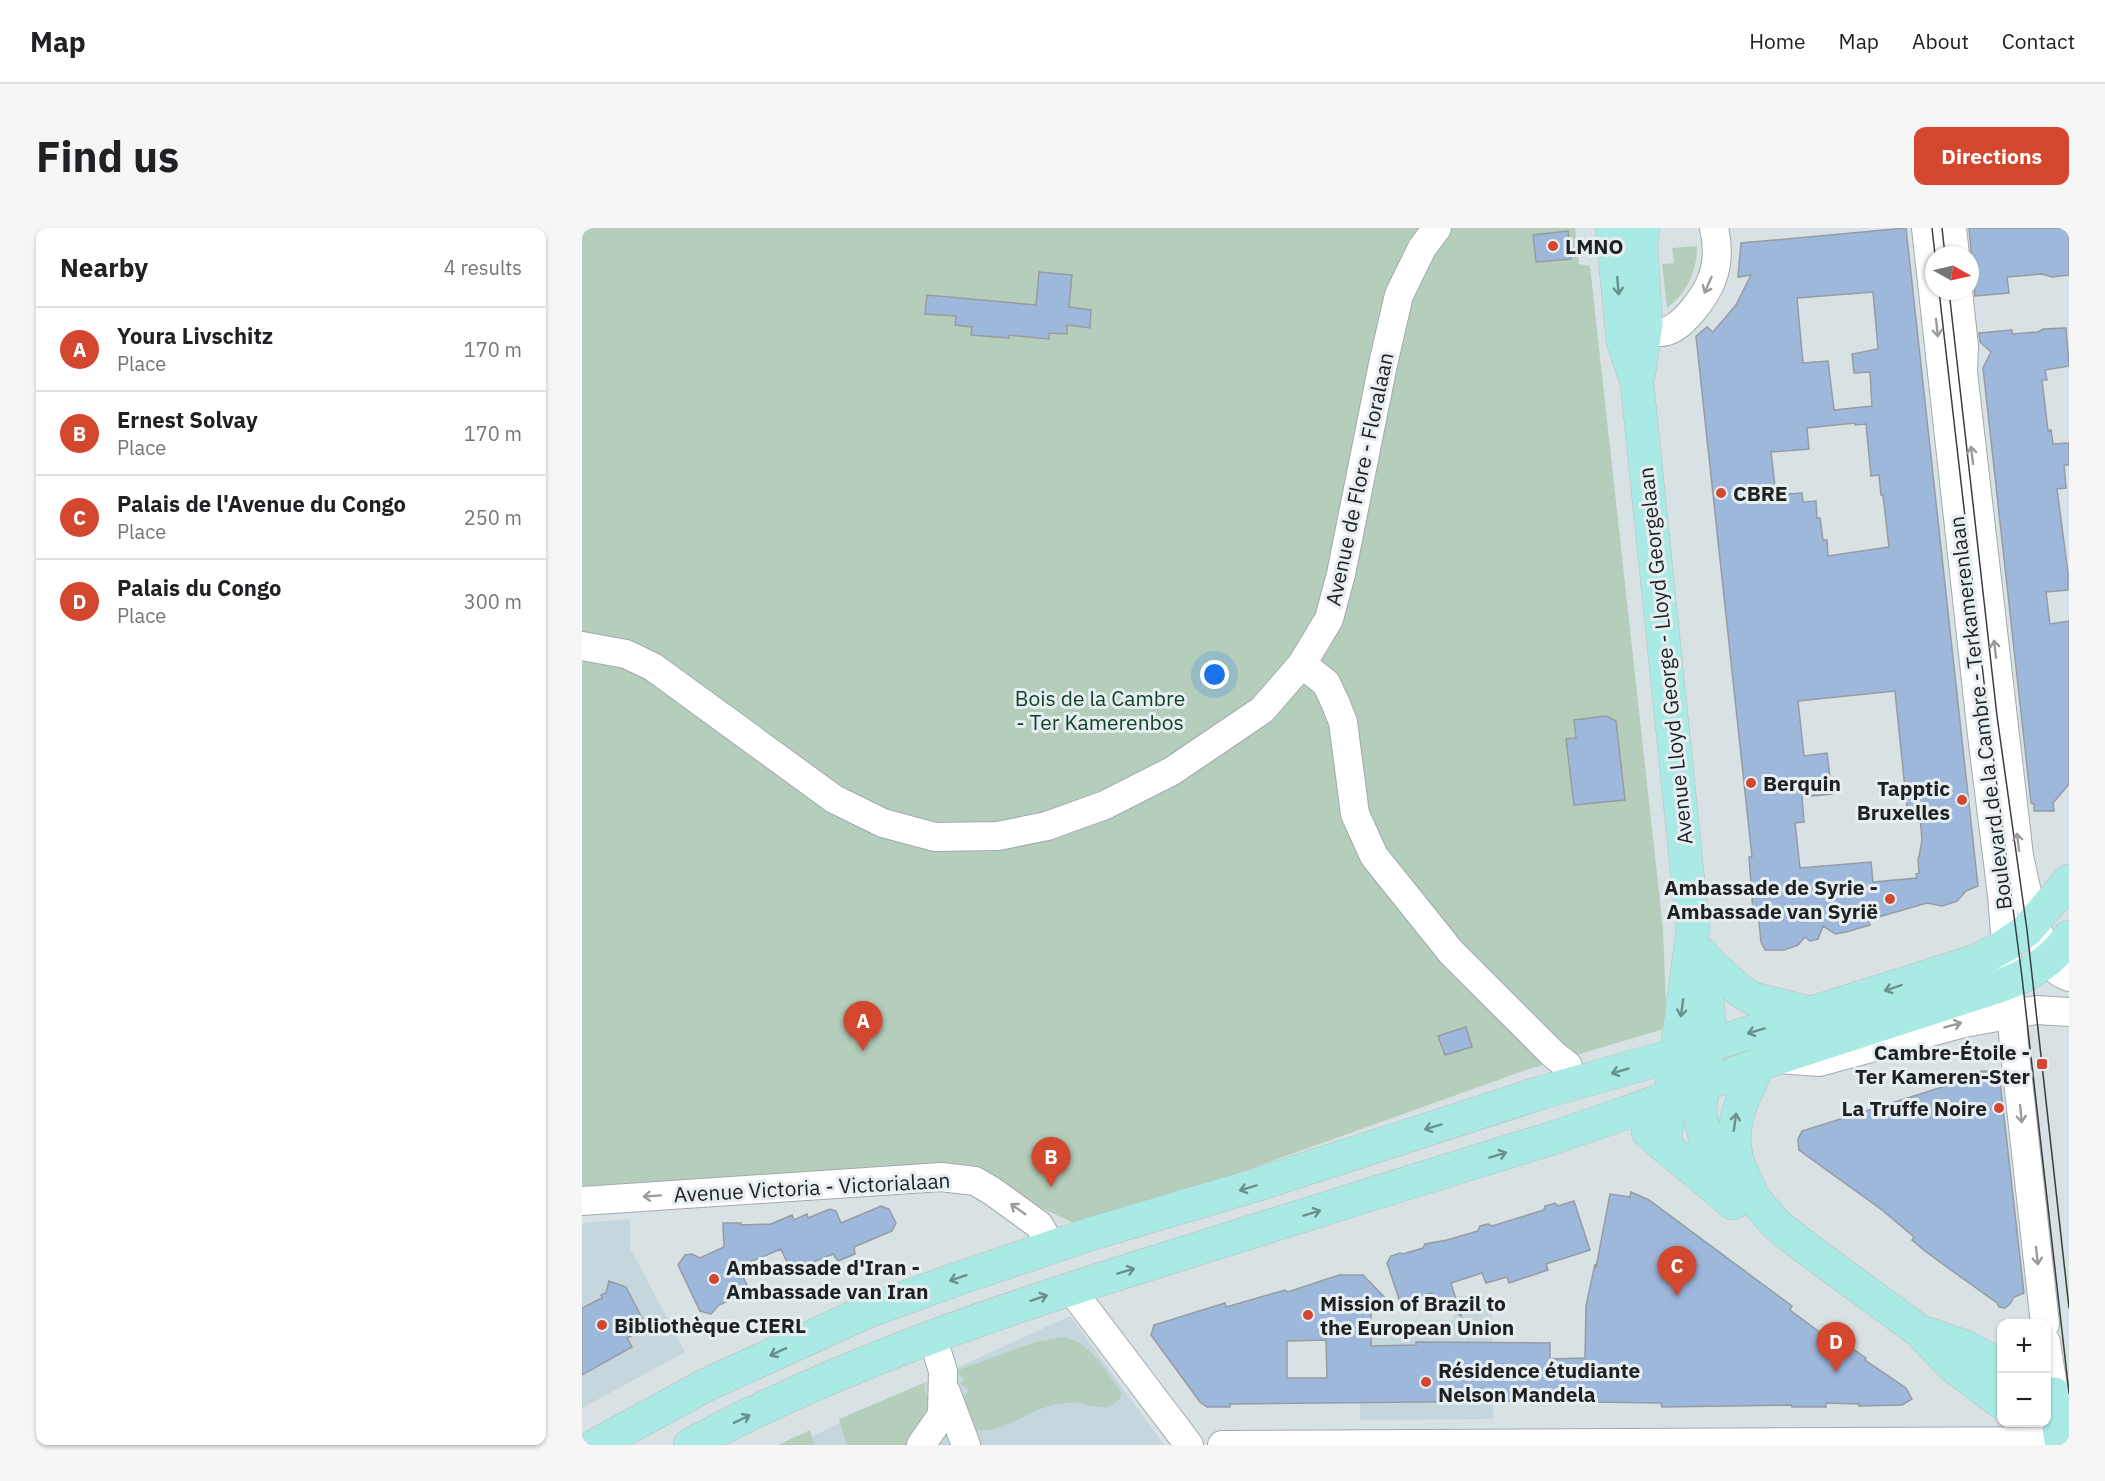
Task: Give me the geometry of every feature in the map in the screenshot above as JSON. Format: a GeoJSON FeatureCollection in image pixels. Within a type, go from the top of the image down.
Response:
{"type":"FeatureCollection","features":[{"type":"Feature","properties":{"kind":"main road","name":"Avenue Lloyd George - Lloyd Georgelaan"},"geometry":{"type":"LineString","coordinates":[[1612,228],[1623,342],[1637,383],[1698,944],[1709,1022],[1700,1114],[1707,1146],[1726,1177],[1753,1198]]}},
{"type":"Feature","properties":{"kind":"main road","name":"Avenue Lloyd George - Lloyd Georgelaan"},"geometry":{"type":"LineString","coordinates":[[1637,383],[1646,323],[1641,244],[1643,228]]}},
{"type":"Feature","properties":{"kind":"main road"},"geometry":{"type":"LineString","coordinates":[[596,1445],[706,1385],[855,1317],[1016,1259],[1256,1185],[1543,1092],[1707,1046],[1979,960],[2006,945],[2036,921],[2069,881]]}},
{"type":"Feature","properties":{"kind":"main road","name":"Avenue Lloyd George - Lloyd Georgelaan"},"geometry":{"type":"LineString","coordinates":[[1664,1146],[1676,1055],[1698,944]]}},
{"type":"Feature","properties":{"kind":"main road"},"geometry":{"type":"LineString","coordinates":[[1698,944],[1740,991],[1754,999],[1812,1013]]}},
{"type":"Feature","properties":{"kind":"main road"},"geometry":{"type":"LineString","coordinates":[[693,1444],[812,1384],[932,1336],[1070,1288],[1626,1113],[1766,1062],[1958,1001],[2017,1002],[2032,972],[2063,958]]}},
{"type":"Feature","properties":{"kind":"main road"},"geometry":{"type":"LineString","coordinates":[[1766,1062],[1737,1111],[1734,1135],[1736,1156],[1753,1198],[1776,1224],[1918,1330],[1954,1366],[1996,1387]]}},
{"type":"Feature","properties":{"kind":"main road"},"geometry":{"type":"LineString","coordinates":[[1626,1113],[1733,1203],[1776,1224]]}},
{"type":"Feature","properties":{"kind":"main road"},"geometry":{"type":"LineString","coordinates":[[1052,1247],[1070,1288]]}},
{"type":"Feature","properties":{"kind":"main road"},"geometry":{"type":"LineString","coordinates":[[2056,1395],[2062,1442]]}},
{"type":"Feature","properties":{"kind":"main road"},"geometry":{"type":"LineString","coordinates":[[2039,1427],[2062,1442]]}},
{"type":"Feature","properties":{"kind":"street","name":"Avenue de Flore - Floralaan"},"geometry":{"type":"LineString","coordinates":[[582,646],[626,654],[653,667],[834,799],[883,823],[935,837],[998,836],[1047,826],[1105,805],[1172,771],[1262,710],[1302,664],[1318,639],[1329,619],[1341,574],[1399,295],[1422,248],[1437,228]]}},
{"type":"Feature","properties":{"kind":"street"},"geometry":{"type":"LineString","coordinates":[[1646,323],[1653,330],[1660,332],[1669,330],[1682,321],[1705,294],[1715,265],[1717,244],[1714,228]]}},
{"type":"Feature","properties":{"kind":"street","name":"Boulevard de la Cambre - Terkamerenlaan"},"geometry":{"type":"LineString","coordinates":[[1926,228],[2006,945],[2017,1002],[2031,1198],[2045,1319]]}},
{"type":"Feature","properties":{"kind":"street"},"geometry":{"type":"LineString","coordinates":[[1952,228],[1954,246]]}},
{"type":"Feature","properties":{"kind":"street","name":"Boulevard de la Cambre - Terkamerenlaan"},"geometry":{"type":"LineString","coordinates":[[1959,300],[1964,346],[1963,372],[2018,844],[2036,921],[2063,958]]}},
{"type":"Feature","properties":{"kind":"street"},"geometry":{"type":"LineString","coordinates":[[1302,664],[1326,683],[1343,722],[1355,814],[1374,856],[1451,952],[1568,1066]]}},
{"type":"Feature","properties":{"kind":"street"},"geometry":{"type":"LineString","coordinates":[[2017,1002],[2069,1012]]}},
{"type":"Feature","properties":{"kind":"street","name":"Avenue Victoria - Victorialaan"},"geometry":{"type":"LineString","coordinates":[[582,1201],[941,1177],[975,1181],[993,1191],[1039,1225],[1052,1247]]}},
{"type":"Feature","properties":{"kind":"street"},"geometry":{"type":"LineString","coordinates":[[1070,1288],[1189,1445]]}},
{"type":"Feature","properties":{"kind":"street"},"geometry":{"type":"LineString","coordinates":[[921,1445],[942,1415],[943,1371],[932,1336]]}},
{"type":"Feature","properties":{"kind":"street"},"geometry":{"type":"LineString","coordinates":[[2051,1368],[2056,1395]]}},
{"type":"Feature","properties":{"kind":"street"},"geometry":{"type":"LineString","coordinates":[[943,1384],[966,1445]]}},
{"type":"Feature","properties":{"kind":"street"},"geometry":{"type":"LineString","coordinates":[[1222,1445],[2062,1442]]}},
{"type":"Feature","properties":{"kind":"shaded area"},"geometry":{"type":"Polygon","coordinates":[[[630,1219],[630,1248],[685,1352],[582,1408],[582,1223],[630,1219]]]}},
{"type":"Feature","properties":{"kind":"shaded area"},"geometry":{"type":"Polygon","coordinates":[[[1455,1296],[1492,1296],[1493,1419],[1360,1420],[1359,1343],[1365,1327],[1379,1326],[1379,1321],[1454,1320],[1455,1296]]]}},
{"type":"Feature","properties":{"kind":"shaded area"},"geometry":{"type":"Polygon","coordinates":[[[1070,1316],[1164,1445],[794,1445],[926,1382],[1070,1316]]]}},
{"type":"Feature","properties":{"kind":"green space","name":"Bois de la Cambre - Ter Kamerenbos"},"geometry":{"type":"Polygon","coordinates":[[[582,228],[1575,228],[1579,264],[1590,266],[1663,929],[1667,1028],[1526,1070],[1085,1228],[993,1186],[582,1194],[582,228]]]}},
{"type":"Feature","properties":{"kind":"green space"},"geometry":{"type":"Polygon","coordinates":[[[1697,246],[1697,256],[1690,281],[1680,296],[1667,308],[1662,264],[1674,263],[1672,248],[1697,246]]]}},
{"type":"Feature","properties":{"kind":"green space"},"geometry":{"type":"Polygon","coordinates":[[[1064,1337],[1083,1345],[1098,1359],[1122,1393],[1119,1400],[1103,1407],[1076,1403],[1059,1404],[994,1429],[971,1430],[961,1401],[969,1390],[961,1384],[965,1378],[953,1372],[1035,1342],[1064,1337]]]}},
{"type":"Feature","properties":{"kind":"green space"},"geometry":{"type":"Polygon","coordinates":[[[926,1382],[924,1389],[929,1401],[938,1398],[914,1445],[847,1445],[839,1419],[926,1382]]]}},
{"type":"Feature","properties":{"kind":"green space"},"geometry":{"type":"Polygon","coordinates":[[[810,1430],[814,1445],[778,1445],[810,1430]]]}},
{"type":"Feature","properties":{"kind":"building"},"geometry":{"type":"Polygon","coordinates":[[[1906,228],[1978,886],[1966,891],[1957,901],[1942,906],[1927,903],[1868,920],[1870,925],[1846,932],[1835,934],[1823,926],[1818,939],[1810,941],[1805,937],[1798,945],[1784,950],[1765,950],[1761,942],[1758,912],[1753,912],[1749,857],[1752,857],[1696,336],[1707,327],[1713,332],[1736,305],[1751,275],[1738,277],[1741,243],[1906,228]],[[1873,292],[1797,298],[1803,363],[1828,361],[1834,410],[1872,406],[1870,372],[1854,373],[1852,354],[1878,349],[1873,292]],[[1866,424],[1807,428],[1809,449],[1771,452],[1776,495],[1802,493],[1803,502],[1816,501],[1817,518],[1820,518],[1823,540],[1827,540],[1828,556],[1889,547],[1879,475],[1871,476],[1866,424]],[[1895,691],[1798,701],[1804,756],[1827,753],[1832,794],[1802,797],[1804,822],[1795,823],[1800,868],[1871,862],[1873,882],[1917,878],[1922,840],[1920,817],[1908,818],[1895,691]]]}},
{"type":"Feature","properties":{"kind":"building"},"geometry":{"type":"Polygon","coordinates":[[[1969,228],[2069,228],[2069,275],[2052,277],[2042,274],[2007,277],[2009,293],[1979,296],[1979,246],[1971,246],[1969,228]]]}},
{"type":"Feature","properties":{"kind":"building"},"geometry":{"type":"Polygon","coordinates":[[[1568,231],[1571,259],[1536,262],[1533,235],[1568,231]]]}},
{"type":"Feature","properties":{"kind":"building"},"geometry":{"type":"Polygon","coordinates":[[[1039,272],[1072,275],[1069,307],[1091,310],[1090,328],[1067,325],[1067,334],[1049,333],[1049,339],[1009,335],[1009,338],[971,335],[972,327],[955,325],[956,316],[925,314],[927,295],[1036,305],[1039,272]]]}},
{"type":"Feature","properties":{"kind":"building"},"geometry":{"type":"Polygon","coordinates":[[[2066,328],[2069,366],[2045,370],[2047,380],[2042,380],[2048,431],[2051,430],[2053,444],[2069,443],[2069,465],[2064,465],[2066,488],[2057,489],[2068,573],[2068,590],[2046,592],[2050,624],[2069,621],[2069,784],[2053,803],[2054,811],[2034,811],[2034,804],[2031,803],[1983,368],[1991,352],[1980,342],[1979,333],[2012,330],[2012,334],[2066,328]]]}},
{"type":"Feature","properties":{"kind":"building"},"geometry":{"type":"Polygon","coordinates":[[[1606,716],[1616,721],[1625,800],[1574,805],[1566,739],[1576,738],[1574,720],[1606,716]]]}},
{"type":"Feature","properties":{"kind":"building"},"geometry":{"type":"Polygon","coordinates":[[[1466,1027],[1472,1047],[1445,1055],[1438,1036],[1466,1027]]]}},
{"type":"Feature","properties":{"kind":"building"},"geometry":{"type":"Polygon","coordinates":[[[1982,1071],[1999,1072],[2024,1293],[2014,1297],[2005,1308],[1999,1307],[1997,1303],[1926,1252],[1912,1240],[1914,1237],[1882,1210],[1799,1150],[1798,1139],[1802,1131],[1968,1079],[1968,1075],[1982,1071]]]}},
{"type":"Feature","properties":{"kind":"building"},"geometry":{"type":"Polygon","coordinates":[[[1631,1192],[1649,1200],[1792,1306],[1790,1310],[1833,1342],[1837,1338],[1906,1388],[1912,1399],[1902,1405],[1859,1406],[1859,1404],[1826,1403],[1826,1407],[1792,1407],[1791,1405],[1662,1407],[1661,1403],[1522,1401],[1230,1404],[1230,1407],[1207,1407],[1200,1402],[1151,1335],[1154,1325],[1225,1303],[1226,1307],[1285,1290],[1288,1292],[1339,1275],[1363,1275],[1388,1301],[1371,1306],[1371,1346],[1416,1345],[1416,1342],[1550,1343],[1550,1359],[1585,1358],[1586,1306],[1595,1264],[1596,1268],[1610,1194],[1630,1197],[1631,1192]],[[1326,1340],[1287,1341],[1287,1378],[1327,1378],[1326,1340]]]}},
{"type":"Feature","properties":{"kind":"building"},"geometry":{"type":"Polygon","coordinates":[[[1574,1201],[1590,1250],[1546,1264],[1548,1270],[1509,1283],[1507,1277],[1486,1283],[1482,1273],[1451,1283],[1461,1316],[1432,1293],[1400,1302],[1387,1263],[1391,1256],[1423,1248],[1425,1244],[1478,1231],[1480,1226],[1488,1224],[1492,1226],[1544,1210],[1545,1206],[1555,1203],[1558,1206],[1574,1201]]]}},
{"type":"Feature","properties":{"kind":"building"},"geometry":{"type":"Polygon","coordinates":[[[881,1206],[889,1209],[896,1223],[892,1231],[854,1247],[855,1254],[838,1261],[833,1254],[791,1271],[781,1249],[738,1267],[750,1291],[719,1305],[711,1314],[700,1311],[678,1265],[685,1255],[692,1254],[700,1258],[724,1247],[723,1223],[771,1224],[792,1215],[794,1220],[807,1214],[808,1218],[830,1209],[836,1211],[841,1223],[881,1206]]]}},
{"type":"Feature","properties":{"kind":"building"},"geometry":{"type":"Polygon","coordinates":[[[609,1281],[626,1287],[644,1322],[641,1331],[627,1338],[632,1347],[582,1375],[582,1308],[602,1298],[601,1295],[606,1293],[609,1281]]]}},
{"type":"Feature","properties":{"kind":"tram line"},"geometry":{"type":"LineString","coordinates":[[1932,228],[1934,246]]}},
{"type":"Feature","properties":{"kind":"tram line"},"geometry":{"type":"LineString","coordinates":[[1942,228],[1944,246]]}},
{"type":"Feature","properties":{"kind":"tram line"},"geometry":{"type":"LineString","coordinates":[[1940,300],[1988,717],[2022,977],[2069,1393]]}},
{"type":"Feature","properties":{"kind":"tram line"},"geometry":{"type":"LineString","coordinates":[[1950,300],[1997,716],[2027,930],[2069,1308]]}},
{"type":"Feature","properties":{"kind":"place","name":"LMNO"},"geometry":{"type":"Point","coordinates":[1553,246]}},
{"type":"Feature","properties":{"kind":"place","name":"CBRE"},"geometry":{"type":"Point","coordinates":[1721,493]}},
{"type":"Feature","properties":{"kind":"place","name":"Berquin"},"geometry":{"type":"Point","coordinates":[1751,783]}},
{"type":"Feature","properties":{"kind":"place","name":"Tapptic Bruxelles"},"geometry":{"type":"Point","coordinates":[1962,800]}},
{"type":"Feature","properties":{"kind":"place","name":"Ambassade de Syrie - Ambassade van Syrië"},"geometry":{"type":"Point","coordinates":[1890,899]}},
{"type":"Feature","properties":{"kind":"place","name":"Youra Livschitz"},"geometry":{"type":"Point","coordinates":[863,1051]}},
{"type":"Feature","properties":{"kind":"place","name":"Cambre-Étoile - Ter Kameren-Ster"},"geometry":{"type":"Point","coordinates":[2042,1064]}},
{"type":"Feature","properties":{"kind":"place","name":"La Truffe Noire"},"geometry":{"type":"Point","coordinates":[1999,1108]}},
{"type":"Feature","properties":{"kind":"place","name":"Ernest Solvay"},"geometry":{"type":"Point","coordinates":[1051,1187]}},
{"type":"Feature","properties":{"kind":"place","name":"Ambassade d'Iran - Ambassade van Iran"},"geometry":{"type":"Point","coordinates":[714,1279]}},
{"type":"Feature","properties":{"kind":"place","name":"Palais de l'Avenue du Congo"},"geometry":{"type":"Point","coordinates":[1677,1296]}},
{"type":"Feature","properties":{"kind":"place","name":"Mission of Brazil to the European Union"},"geometry":{"type":"Point","coordinates":[1308,1315]}},
{"type":"Feature","properties":{"kind":"place","name":"Bibliothèque CIERL"},"geometry":{"type":"Point","coordinates":[602,1325]}},
{"type":"Feature","properties":{"kind":"place","name":"Palais du Congo"},"geometry":{"type":"Point","coordinates":[1836,1372]}},
{"type":"Feature","properties":{"kind":"place","name":"Résidence étudiante Nelson Mandela"},"geometry":{"type":"Point","coordinates":[1426,1382]}}]}
